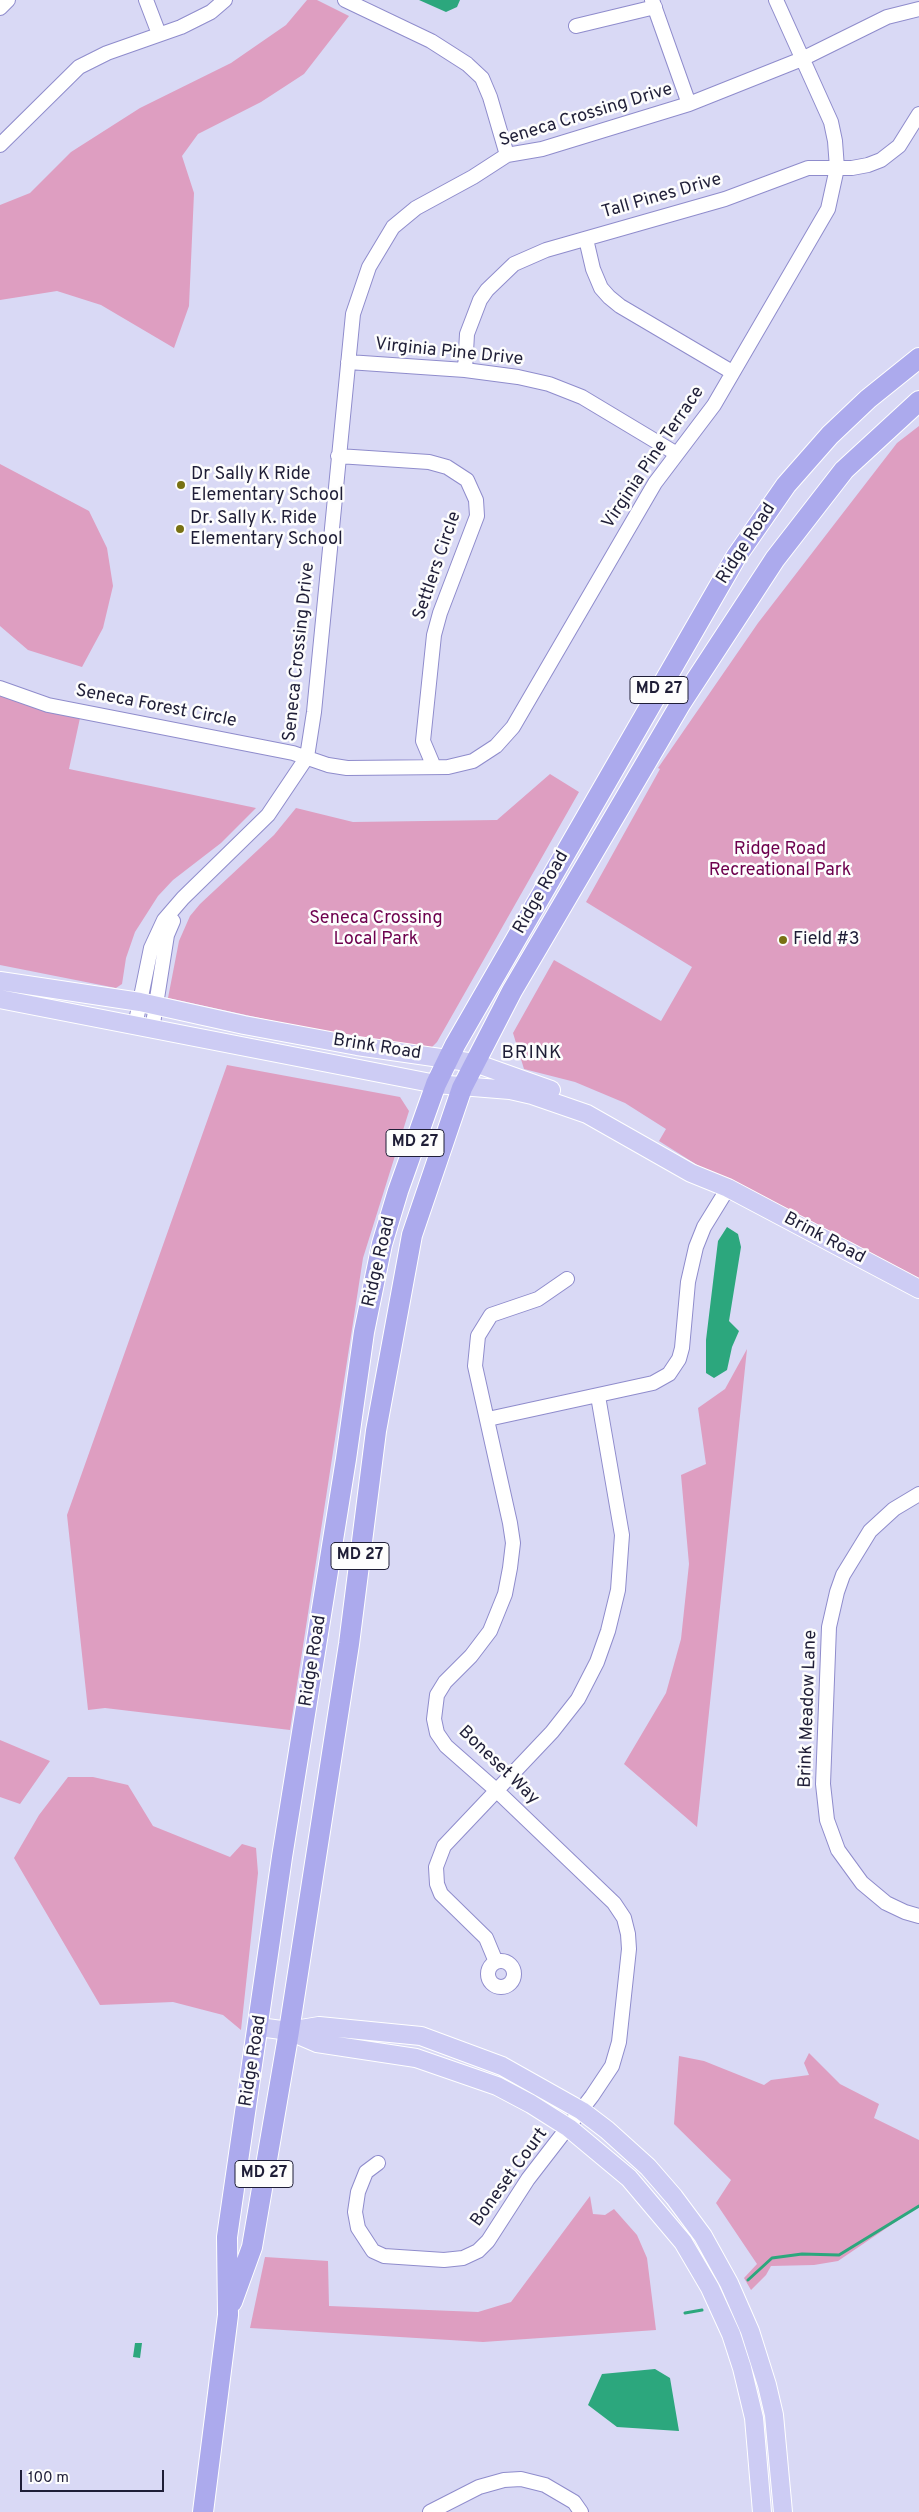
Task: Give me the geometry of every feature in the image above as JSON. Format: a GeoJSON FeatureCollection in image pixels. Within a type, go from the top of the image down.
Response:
{"type":"FeatureCollection","features":[{"type":"Feature","properties":{"kind":"highway","name":"Ridge Road"},"geometry":{"type":"LineString","coordinates":[[204,2512],[228,2315],[227,2237],[259,2027],[282,1856],[364,1332],[382,1244],[398,1191],[436,1084],[447,1059],[736,557],[786,485],[830,435],[868,399],[919,358]]}},
{"type":"Feature","properties":{"kind":"highway","name":"Ridge Road"},"geometry":{"type":"LineString","coordinates":[[228,2315],[252,2247],[289,2031],[349,1644],[376,1431],[412,1235],[462,1088],[512,991],[681,703],[775,559],[844,470],[919,401]]}},
{"type":"Feature","properties":{"kind":"main road","name":"Brink Road"},"geometry":{"type":"LineString","coordinates":[[0,980],[148,1004],[244,1025],[358,1046],[475,1063],[584,1104],[706,1172],[728,1188]]}},
{"type":"Feature","properties":{"kind":"main road","name":"Brink Road"},"geometry":{"type":"LineString","coordinates":[[0,999],[436,1084],[462,1088],[494,1089],[532,1095],[587,1114],[691,1173],[728,1188],[919,1289]]}},
{"type":"Feature","properties":{"kind":"main road"},"geometry":{"type":"LineString","coordinates":[[289,2031],[319,2026],[420,2036],[502,2066],[582,2111],[624,2145],[661,2181],[703,2236],[729,2282],[750,2331],[767,2385],[779,2453],[784,2512]]}},
{"type":"Feature","properties":{"kind":"main road"},"geometry":{"type":"LineString","coordinates":[[259,2027],[289,2031],[317,2043],[416,2058],[497,2086],[531,2104],[569,2128],[629,2178],[683,2242],[710,2288],[736,2351],[754,2418],[762,2512]]}},
{"type":"Feature","properties":{"kind":"street"},"geometry":{"type":"LineString","coordinates":[[0,8],[8,0]]}},
{"type":"Feature","properties":{"kind":"street"},"geometry":{"type":"LineString","coordinates":[[146,0],[159,34]]}},
{"type":"Feature","properties":{"kind":"street"},"geometry":{"type":"LineString","coordinates":[[0,145],[79,67],[107,53],[181,27],[211,12],[225,0]]}},
{"type":"Feature","properties":{"kind":"street"},"geometry":{"type":"LineString","coordinates":[[345,0],[431,41],[482,78],[490,97],[507,155]]}},
{"type":"Feature","properties":{"kind":"street","name":"Virginia Pine Terrace"},"geometry":{"type":"LineString","coordinates":[[307,758],[328,765],[347,768],[448,767],[473,761],[486,754],[504,738],[544,674],[633,518],[677,454],[714,405],[821,223],[834,188],[837,168],[835,141],[831,122],[776,0]]}},
{"type":"Feature","properties":{"kind":"street"},"geometry":{"type":"LineString","coordinates":[[576,26],[654,4],[689,104]]}},
{"type":"Feature","properties":{"kind":"street","name":"Seneca Crossing Drive"},"geometry":{"type":"LineString","coordinates":[[144,1028],[148,1004],[167,934],[183,898],[268,816],[307,758],[314,712],[353,314],[369,267],[394,227],[416,208],[473,177],[507,155],[542,149],[689,104],[802,58],[887,17],[919,9]]}},
{"type":"Feature","properties":{"kind":"street","name":"Tall Pines Drive"},"geometry":{"type":"LineString","coordinates":[[465,370],[467,334],[473,315],[487,290],[514,264],[530,256],[586,239],[725,200],[808,168],[868,165],[891,154],[905,139],[919,114]]}},
{"type":"Feature","properties":{"kind":"street"},"geometry":{"type":"LineString","coordinates":[[586,239],[601,288],[609,297],[620,306],[732,372]]}},
{"type":"Feature","properties":{"kind":"street","name":"Virginia Pine Drive"},"geometry":{"type":"LineString","coordinates":[[348,362],[465,370],[533,381],[582,397],[677,454]]}},
{"type":"Feature","properties":{"kind":"street","name":"Settlers Circle"},"geometry":{"type":"LineString","coordinates":[[338,456],[430,462],[447,467],[467,480],[476,500],[477,516],[434,635],[423,741],[434,767]]}},
{"type":"Feature","properties":{"kind":"street","name":"Seneca Forest Circle"},"geometry":{"type":"LineString","coordinates":[[0,688],[48,705],[307,758]]}},
{"type":"Feature","properties":{"kind":"street"},"geometry":{"type":"LineString","coordinates":[[488,1418],[653,1383],[669,1374],[675,1366],[682,1348],[688,1282],[696,1247],[704,1227],[728,1188]]}},
{"type":"Feature","properties":{"kind":"street","name":"Boneset Way"},"geometry":{"type":"LineString","coordinates":[[567,1279],[538,1299],[491,1316],[478,1336],[476,1366],[513,1543],[505,1594],[490,1631],[471,1656],[445,1682],[437,1695],[434,1719],[437,1734],[446,1746],[496,1790],[614,1903],[624,1918],[628,1934],[628,1967],[619,2042],[612,2066],[569,2128]]}},
{"type":"Feature","properties":{"kind":"street"},"geometry":{"type":"LineString","coordinates":[[496,1962],[486,1938],[447,1903],[441,1894],[436,1875],[438,1858],[444,1846],[552,1732],[578,1699],[597,1662],[608,1631],[618,1590],[622,1535],[598,1396]]}},
{"type":"Feature","properties":{"kind":"street","name":"Brink Meadow Lane"},"geometry":{"type":"LineString","coordinates":[[919,1494],[894,1509],[870,1531],[843,1575],[837,1592],[830,1627],[823,1784],[827,1820],[842,1856],[862,1883],[886,1903],[919,1916]]}},
{"type":"Feature","properties":{"kind":"street","name":"Boneset Court"},"geometry":{"type":"LineString","coordinates":[[378,2163],[366,2172],[358,2192],[355,2212],[358,2228],[374,2251],[384,2256],[444,2260],[463,2258],[478,2251],[488,2242],[528,2179],[569,2128]]}},
{"type":"Feature","properties":{"kind":"street"},"geometry":{"type":"LineString","coordinates":[[430,2512],[479,2487],[504,2480],[521,2479],[545,2485],[574,2502],[582,2512]]}},
{"type":"Feature","properties":{"kind":"green space"},"geometry":{"type":"Polygon","coordinates":[[[307,0],[317,0],[349,16],[304,74],[261,102],[198,134],[182,156],[194,193],[189,306],[174,348],[101,305],[57,291],[0,300],[0,205],[30,193],[71,152],[140,108],[231,63],[286,25],[307,0]]]}},
{"type":"Feature","properties":{"kind":"green space","name":"Ridge Road Recreational Park"},"geometry":{"type":"Polygon","coordinates":[[[919,426],[919,1281],[909,1277],[888,1262],[773,1203],[772,1212],[659,1141],[666,1129],[625,1103],[575,1082],[524,1069],[513,1033],[554,960],[661,1021],[692,967],[586,902],[660,769],[658,768],[758,623],[897,443],[919,426]]]}},
{"type":"Feature","properties":{"kind":"green space"},"geometry":{"type":"Polygon","coordinates":[[[0,464],[89,511],[107,548],[113,586],[103,628],[82,667],[28,650],[0,626],[0,464]]]}},
{"type":"Feature","properties":{"kind":"green space"},"geometry":{"type":"Polygon","coordinates":[[[0,694],[56,713],[80,718],[69,769],[256,808],[221,843],[173,880],[158,896],[135,932],[126,958],[122,984],[116,988],[0,965],[0,694]]]}},
{"type":"Feature","properties":{"kind":"green space","name":"Seneca Crossing Local Park"},"geometry":{"type":"Polygon","coordinates":[[[550,774],[579,792],[437,1042],[431,1048],[301,1027],[168,998],[179,941],[190,916],[200,904],[274,835],[296,808],[353,822],[497,820],[550,774]]]}},
{"type":"Feature","properties":{"kind":"green space"},"geometry":{"type":"Polygon","coordinates":[[[227,1065],[400,1097],[409,1111],[363,1258],[290,1730],[105,1708],[88,1710],[67,1515],[227,1065]]]}},
{"type":"Feature","properties":{"kind":"green space"},"geometry":{"type":"Polygon","coordinates":[[[747,1349],[697,1827],[624,1764],[666,1693],[681,1639],[689,1564],[681,1475],[706,1464],[698,1408],[725,1389],[747,1349]]]}},
{"type":"Feature","properties":{"kind":"green space"},"geometry":{"type":"Polygon","coordinates":[[[0,1740],[50,1761],[20,1804],[0,1797],[0,1740]]]}},
{"type":"Feature","properties":{"kind":"green space"},"geometry":{"type":"Polygon","coordinates":[[[68,1777],[93,1777],[128,1785],[153,1826],[230,1857],[242,1844],[256,1848],[258,1873],[241,2030],[223,2015],[173,2002],[100,2005],[14,1858],[39,1815],[68,1777]]]}},
{"type":"Feature","properties":{"kind":"green space"},"geometry":{"type":"Polygon","coordinates":[[[809,2053],[840,2084],[879,2104],[874,2118],[919,2140],[919,2206],[838,2261],[814,2265],[771,2266],[766,2275],[751,2290],[744,2278],[757,2264],[716,2203],[731,2180],[674,2124],[679,2056],[704,2061],[764,2085],[771,2080],[809,2075],[804,2063],[809,2053]]]}},
{"type":"Feature","properties":{"kind":"green space"},"geometry":{"type":"Polygon","coordinates":[[[590,2196],[593,2214],[605,2215],[614,2209],[637,2235],[647,2258],[656,2330],[483,2342],[250,2328],[265,2257],[328,2261],[329,2306],[478,2312],[511,2302],[590,2196]]]}},
{"type":"Feature","properties":{"kind":"shaded area"},"geometry":{"type":"Polygon","coordinates":[[[419,0],[460,0],[457,7],[446,12],[419,0]]]}},
{"type":"Feature","properties":{"kind":"shaded area"},"geometry":{"type":"Polygon","coordinates":[[[727,1227],[738,1234],[741,1247],[729,1321],[739,1331],[732,1347],[727,1370],[714,1378],[706,1373],[706,1340],[718,1241],[727,1227]]]}},
{"type":"Feature","properties":{"kind":"shaded area"},"geometry":{"type":"Polygon","coordinates":[[[135,2343],[142,2343],[140,2358],[133,2357],[135,2343]]]}},
{"type":"Feature","properties":{"kind":"shaded area"},"geometry":{"type":"Polygon","coordinates":[[[655,2369],[670,2378],[679,2431],[617,2427],[588,2405],[602,2374],[655,2369]]]}},
{"type":"Feature","properties":{"kind":"waterway"},"geometry":{"type":"LineString","coordinates":[[748,2280],[772,2258],[802,2254],[839,2255],[919,2206]]}},
{"type":"Feature","properties":{"kind":"waterway"},"geometry":{"type":"LineString","coordinates":[[685,2313],[702,2310]]}},
{"type":"Feature","properties":{"kind":"place","name":"Dr Sally K Ride Elementary School"},"geometry":{"type":"Point","coordinates":[181,485]}},
{"type":"Feature","properties":{"kind":"place","name":"Dr. Sally K. Ride Elementary School"},"geometry":{"type":"Point","coordinates":[180,529]}},
{"type":"Feature","properties":{"kind":"place","name":"Field #3"},"geometry":{"type":"Point","coordinates":[783,940]}},
{"type":"Feature","properties":{"kind":"district","name":"BRINK"},"geometry":{"type":"Point","coordinates":[532,1054]}}]}
